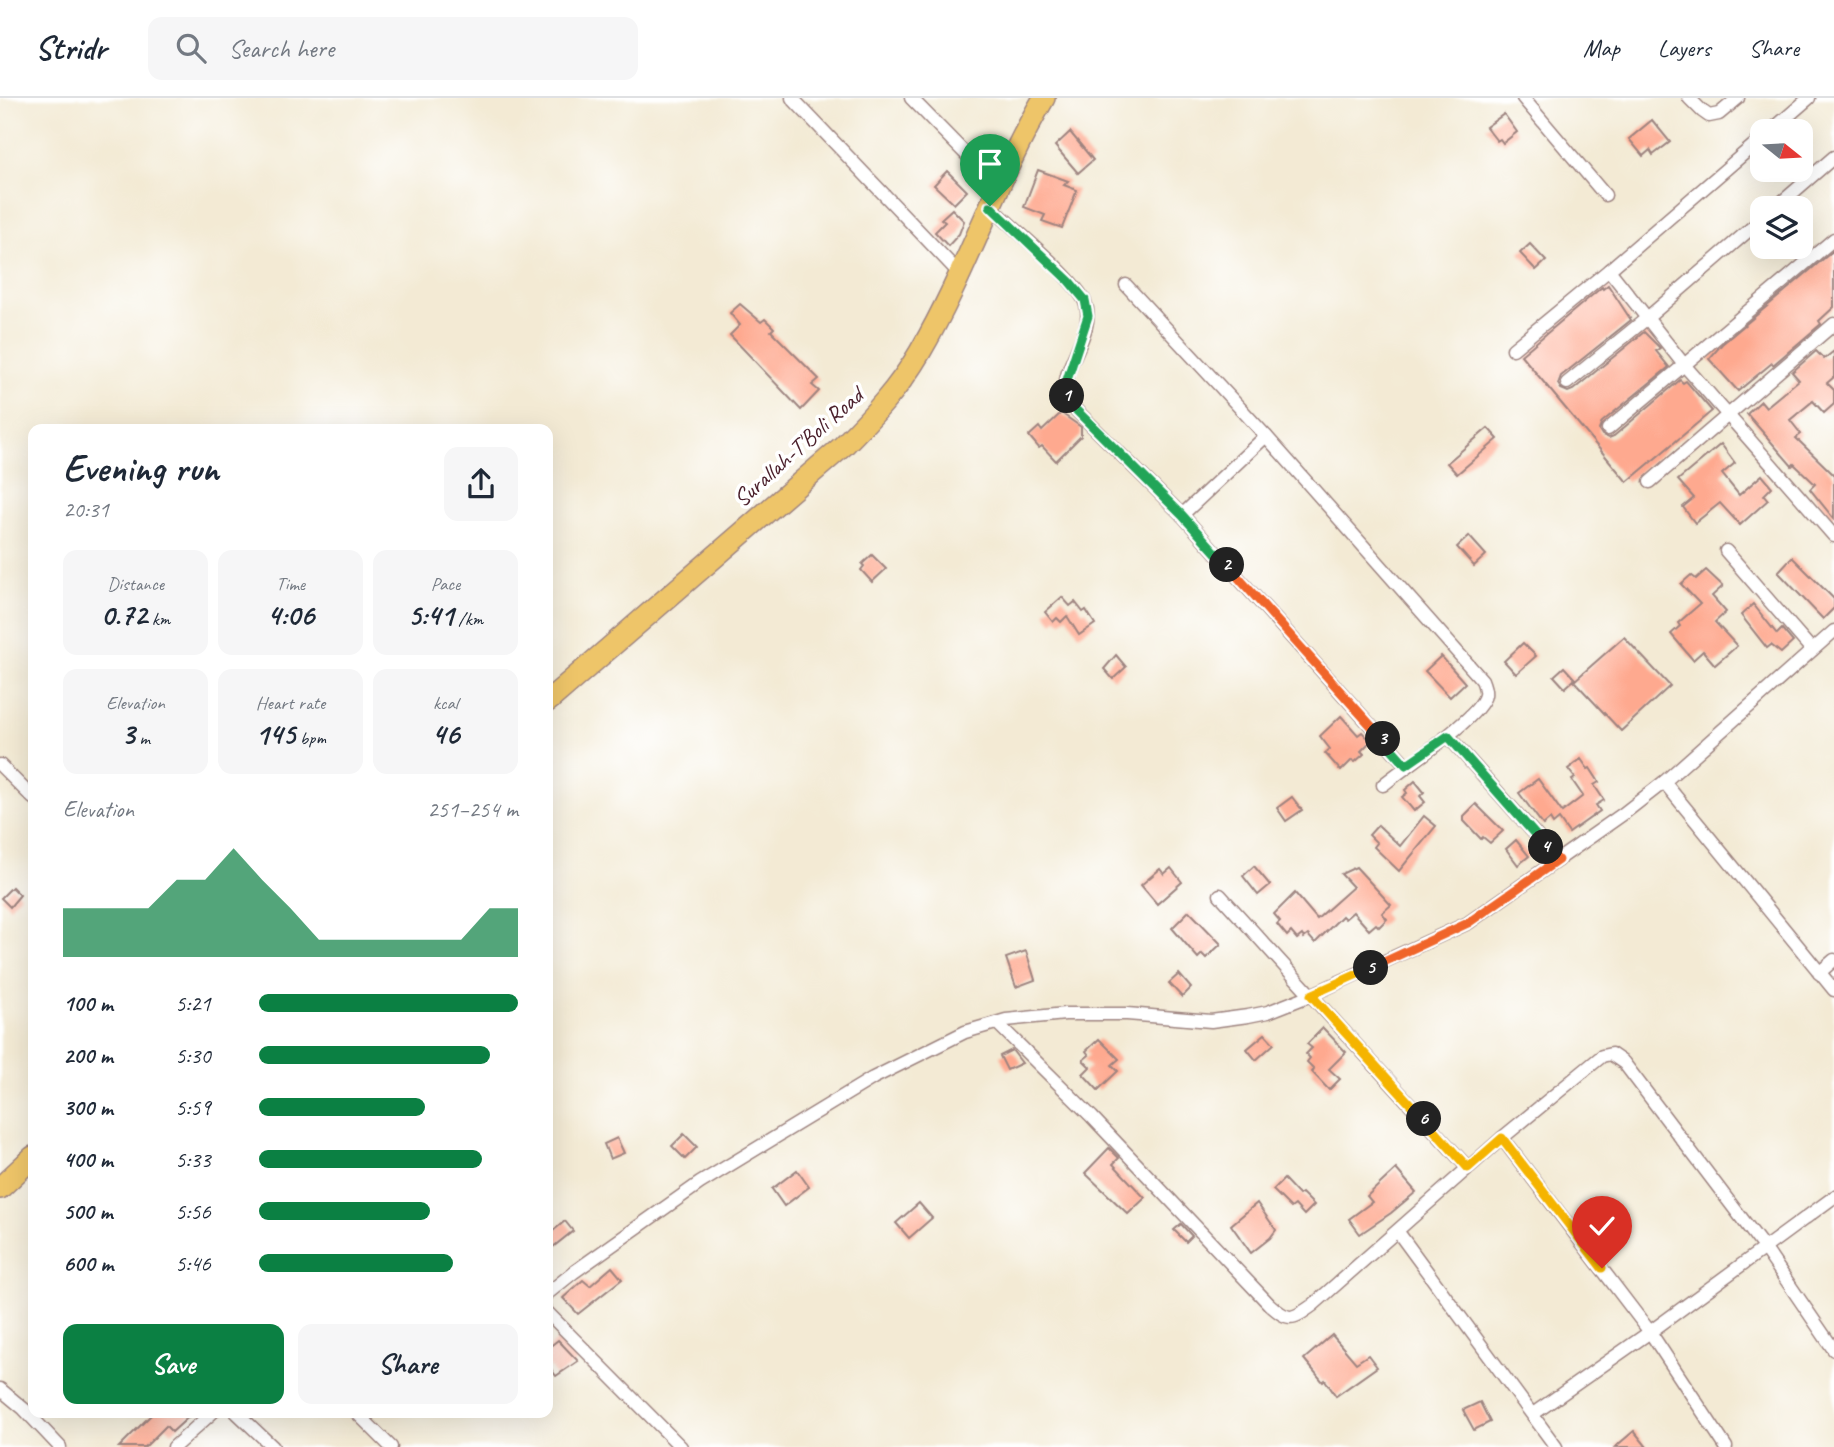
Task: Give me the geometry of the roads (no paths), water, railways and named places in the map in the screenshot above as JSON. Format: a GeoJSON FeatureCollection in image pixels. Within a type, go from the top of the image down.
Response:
{"type":"FeatureCollection","features":[{"type":"Feature","properties":{"kind":"main road","name":"Surallah-T'Boli Road"},"geometry":{"type":"LineString","coordinates":[[553,697],[843,446],[885,403],[920,352],[960,274],[1025,130],[1044,98]]}},
{"type":"Feature","properties":{"kind":"main road"},"geometry":{"type":"LineString","coordinates":[[0,1188],[28,1162]]}},
{"type":"Feature","properties":{"kind":"street"},"geometry":{"type":"LineString","coordinates":[[792,98],[960,274]]}},
{"type":"Feature","properties":{"kind":"street"},"geometry":{"type":"LineString","coordinates":[[911,98],[1085,300],[1088,316],[1086,328],[1066,383],[1066,395],[1070,401],[1182,515],[1406,765]]}},
{"type":"Feature","properties":{"kind":"street"},"geometry":{"type":"LineString","coordinates":[[1523,98],[1605,195]]}},
{"type":"Feature","properties":{"kind":"street"},"geometry":{"type":"LineString","coordinates":[[1689,98],[1709,116],[1719,114],[1738,98]]}},
{"type":"Feature","properties":{"kind":"street"},"geometry":{"type":"LineString","coordinates":[[1784,119],[1809,98]]}},
{"type":"Feature","properties":{"kind":"street"},"geometry":{"type":"LineString","coordinates":[[1513,349],[1750,148]]}},
{"type":"Feature","properties":{"kind":"street"},"geometry":{"type":"LineString","coordinates":[[1789,196],[1834,157]]}},
{"type":"Feature","properties":{"kind":"street"},"geometry":{"type":"LineString","coordinates":[[1567,383],[1750,229]]}},
{"type":"Feature","properties":{"kind":"street"},"geometry":{"type":"LineString","coordinates":[[1608,429],[1834,239]]}},
{"type":"Feature","properties":{"kind":"street"},"geometry":{"type":"LineString","coordinates":[[1609,270],[1727,416],[1834,536]]}},
{"type":"Feature","properties":{"kind":"street"},"geometry":{"type":"LineString","coordinates":[[1126,285],[1266,436],[1482,680],[1486,692],[1481,705],[1448,736],[1406,765],[1383,785]]}},
{"type":"Feature","properties":{"kind":"street"},"geometry":{"type":"LineString","coordinates":[[1650,482],[1834,324]]}},
{"type":"Feature","properties":{"kind":"street"},"geometry":{"type":"LineString","coordinates":[[1182,515],[1266,436]]}},
{"type":"Feature","properties":{"kind":"street"},"geometry":{"type":"LineString","coordinates":[[1726,551],[1812,650]]}},
{"type":"Feature","properties":{"kind":"street"},"geometry":{"type":"LineString","coordinates":[[553,1289],[700,1184],[873,1078],[965,1032],[996,1023],[1065,1014],[1127,1014],[1189,1020],[1228,1020],[1268,1012],[1468,923],[1664,782],[1834,631]]}},
{"type":"Feature","properties":{"kind":"street"},"geometry":{"type":"LineString","coordinates":[[1448,736],[1558,860]]}},
{"type":"Feature","properties":{"kind":"street"},"geometry":{"type":"LineString","coordinates":[[0,765],[28,793]]}},
{"type":"Feature","properties":{"kind":"street"},"geometry":{"type":"LineString","coordinates":[[1664,782],[1834,990]]}},
{"type":"Feature","properties":{"kind":"street"},"geometry":{"type":"LineString","coordinates":[[1220,895],[1468,1168]]}},
{"type":"Feature","properties":{"kind":"street"},"geometry":{"type":"LineString","coordinates":[[1819,973],[1834,960]]}},
{"type":"Feature","properties":{"kind":"street"},"geometry":{"type":"LineString","coordinates":[[996,1023],[1092,1117],[1285,1317],[1298,1315],[1313,1305],[1502,1138],[1602,1056],[1611,1054],[1624,1063],[1765,1249],[1834,1350]]}},
{"type":"Feature","properties":{"kind":"street"},"geometry":{"type":"LineString","coordinates":[[1502,1138],[1650,1332],[1726,1447]]}},
{"type":"Feature","properties":{"kind":"street"},"geometry":{"type":"LineString","coordinates":[[1533,1414],[1834,1197]]}},
{"type":"Feature","properties":{"kind":"street"},"geometry":{"type":"LineString","coordinates":[[1398,1232],[1556,1447]]}},
{"type":"Feature","properties":{"kind":"street"},"geometry":{"type":"LineString","coordinates":[[553,1318],[674,1445]]}},
{"type":"Feature","properties":{"kind":"street"},"geometry":{"type":"LineString","coordinates":[[0,1389],[28,1413]]}},
{"type":"Feature","properties":{"kind":"street"},"geometry":{"type":"LineString","coordinates":[[33,1418],[60,1447]]}},
{"type":"Feature","properties":{"kind":"street"},"geometry":{"type":"LineString","coordinates":[[174,1447],[206,1418]]}},
{"type":"Feature","properties":{"kind":"street"},"geometry":{"type":"LineString","coordinates":[[242,1418],[273,1447]]}},
{"type":"Feature","properties":{"kind":"street"},"geometry":{"type":"LineString","coordinates":[[362,1418],[391,1447]]}}]}
